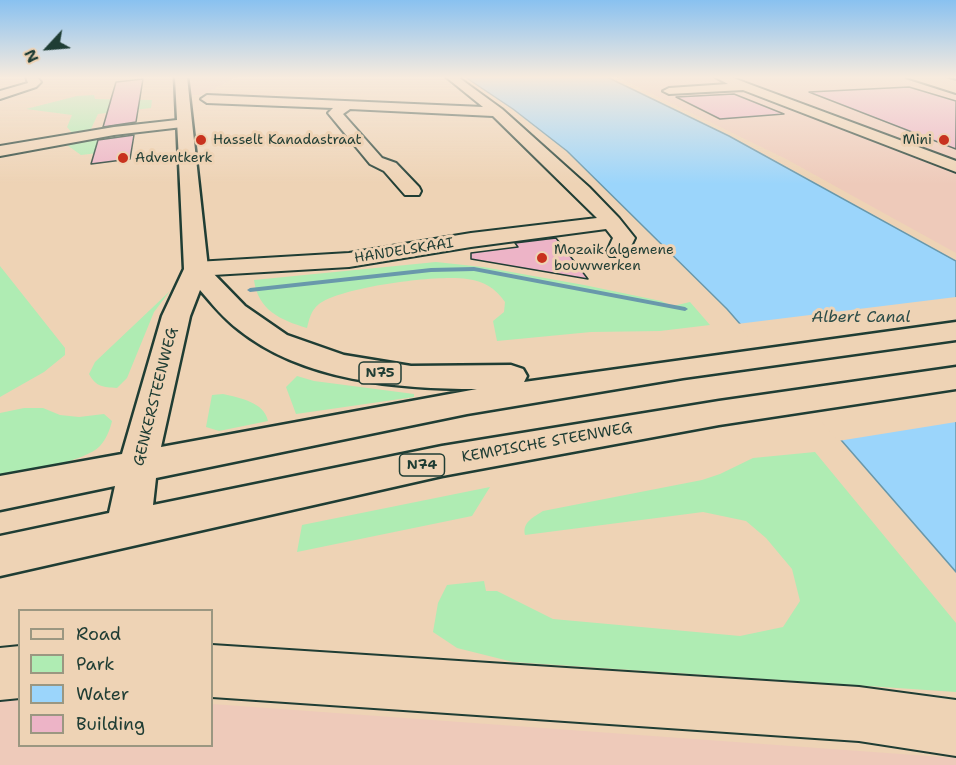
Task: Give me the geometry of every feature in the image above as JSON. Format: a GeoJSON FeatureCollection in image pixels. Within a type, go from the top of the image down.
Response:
{"type":"FeatureCollection","features":[{"type":"Feature","properties":{"kind":"main road","name":"GENKERSTEENWEG"},"geometry":{"type":"LineString","coordinates":[[128,530],[138,465],[176,316],[196,268],[185,113]]}},
{"type":"Feature","properties":{"kind":"main road","name":"N75"},"geometry":{"type":"LineString","coordinates":[[196,268],[251,325],[285,344],[367,371],[483,379],[597,364],[683,368]]}},
{"type":"Feature","properties":{"kind":"main road"},"geometry":{"type":"LineString","coordinates":[[0,494],[467,402],[683,368],[956,331]]}},
{"type":"Feature","properties":{"kind":"main road","name":"KEMPISCHE STEENWEG"},"geometry":{"type":"LineString","coordinates":[[0,555],[128,530],[442,461],[719,413],[956,378]]}},
{"type":"Feature","properties":{"kind":"street"},"geometry":{"type":"LineString","coordinates":[[335,113],[376,161],[390,167],[412,191]]}},
{"type":"Feature","properties":{"kind":"street"},"geometry":{"type":"LineString","coordinates":[[498,113],[565,174],[612,222],[624,238],[618,251]]}},
{"type":"Feature","properties":{"kind":"street"},"geometry":{"type":"LineString","coordinates":[[815,113],[956,167]]}},
{"type":"Feature","properties":{"kind":"street"},"geometry":{"type":"LineString","coordinates":[[0,152],[104,132],[186,123]]}},
{"type":"Feature","properties":{"kind":"street","name":"HANDELSKAAI"},"geometry":{"type":"LineString","coordinates":[[196,268],[349,260],[471,240],[612,222]]}},
{"type":"Feature","properties":{"kind":"street"},"geometry":{"type":"LineString","coordinates":[[213,671],[859,714],[956,728]]}},
{"type":"Feature","properties":{"kind":"street"},"geometry":{"type":"LineString","coordinates":[[0,674],[18,672]]}},
{"type":"Feature","properties":{"kind":"shaded area"},"geometry":{"type":"Polygon","coordinates":[[[691,113],[956,113],[956,253],[786,159],[691,113]]]}},
{"type":"Feature","properties":{"kind":"shaded area"},"geometry":{"type":"Polygon","coordinates":[[[0,692],[18,693],[18,747],[213,747],[213,704],[956,758],[956,765],[0,765],[0,692]]]}},
{"type":"Feature","properties":{"kind":"green space"},"geometry":{"type":"Polygon","coordinates":[[[54,113],[109,113],[98,114],[90,131],[73,134],[67,127],[72,115],[54,113]]]}},
{"type":"Feature","properties":{"kind":"green space"},"geometry":{"type":"Polygon","coordinates":[[[127,132],[127,136],[98,153],[81,155],[64,143],[127,132]]]}},
{"type":"Feature","properties":{"kind":"green space"},"geometry":{"type":"Polygon","coordinates":[[[436,262],[483,267],[584,285],[661,301],[673,306],[690,302],[710,325],[660,331],[591,332],[497,341],[493,321],[504,312],[505,302],[497,293],[484,283],[473,280],[435,278],[368,287],[331,298],[314,309],[307,328],[279,317],[265,306],[256,290],[254,280],[436,262]]]}},
{"type":"Feature","properties":{"kind":"green space"},"geometry":{"type":"Polygon","coordinates":[[[0,266],[65,348],[65,355],[44,372],[0,397],[0,266]]]}},
{"type":"Feature","properties":{"kind":"green space"},"geometry":{"type":"Polygon","coordinates":[[[170,291],[154,312],[127,378],[117,388],[97,384],[89,374],[95,362],[170,291]]]}},
{"type":"Feature","properties":{"kind":"green space"},"geometry":{"type":"Polygon","coordinates":[[[297,376],[314,381],[414,394],[414,397],[296,414],[286,387],[297,376]]]}},
{"type":"Feature","properties":{"kind":"green space"},"geometry":{"type":"Polygon","coordinates":[[[223,394],[244,399],[256,405],[262,409],[268,421],[219,431],[206,427],[212,395],[223,394]]]}},
{"type":"Feature","properties":{"kind":"green space"},"geometry":{"type":"Polygon","coordinates":[[[24,408],[43,408],[60,415],[79,417],[104,414],[112,421],[104,440],[92,452],[68,462],[0,477],[0,413],[24,408]]]}},
{"type":"Feature","properties":{"kind":"green space"},"geometry":{"type":"Polygon","coordinates":[[[815,452],[956,623],[956,692],[513,662],[457,648],[433,632],[438,603],[447,585],[484,581],[486,591],[497,591],[553,619],[740,636],[783,627],[800,601],[792,569],[766,538],[746,521],[703,512],[525,535],[525,527],[530,520],[543,511],[702,480],[753,458],[815,452]]]}},
{"type":"Feature","properties":{"kind":"green space"},"geometry":{"type":"Polygon","coordinates":[[[490,487],[472,516],[297,552],[302,525],[490,487]]]}},
{"type":"Feature","properties":{"kind":"water","name":"Albert Canal"},"geometry":{"type":"Polygon","coordinates":[[[518,113],[681,113],[729,136],[956,261],[956,572],[727,309],[567,151],[518,113]]]}},
{"type":"Feature","properties":{"kind":"pier"},"geometry":{"type":"Polygon","coordinates":[[[956,297],[956,422],[838,441],[737,324],[956,297]]]}},
{"type":"Feature","properties":{"kind":"building"},"geometry":{"type":"Polygon","coordinates":[[[107,113],[138,113],[136,122],[103,127],[107,113]]]}},
{"type":"Feature","properties":{"kind":"building"},"geometry":{"type":"Polygon","coordinates":[[[707,113],[784,114],[720,119],[707,113]]]}},
{"type":"Feature","properties":{"kind":"building"},"geometry":{"type":"Polygon","coordinates":[[[862,113],[956,113],[956,149],[862,113]]]}},
{"type":"Feature","properties":{"kind":"building"},"geometry":{"type":"Polygon","coordinates":[[[134,135],[130,159],[91,164],[98,140],[134,135]]]}},
{"type":"Feature","properties":{"kind":"building","name":"Mozaik algemene bouwwerken"},"geometry":{"type":"Polygon","coordinates":[[[556,238],[588,279],[471,259],[471,253],[518,247],[515,243],[556,238]]]}},
{"type":"Feature","properties":{"kind":"waterway"},"geometry":{"type":"LineString","coordinates":[[250,290],[431,270],[474,269],[685,309]]}},
{"type":"Feature","properties":{"kind":"place","name":"Hasselt Kanadastraat"},"geometry":{"type":"Point","coordinates":[201,140]}},
{"type":"Feature","properties":{"kind":"place","name":"Mini"},"geometry":{"type":"Point","coordinates":[944,140]}},
{"type":"Feature","properties":{"kind":"place","name":"Adventkerk"},"geometry":{"type":"Point","coordinates":[123,158]}},
{"type":"Feature","properties":{"kind":"place","name":"Mozaik algemene bouwwerken"},"geometry":{"type":"Point","coordinates":[542,258]}}]}
